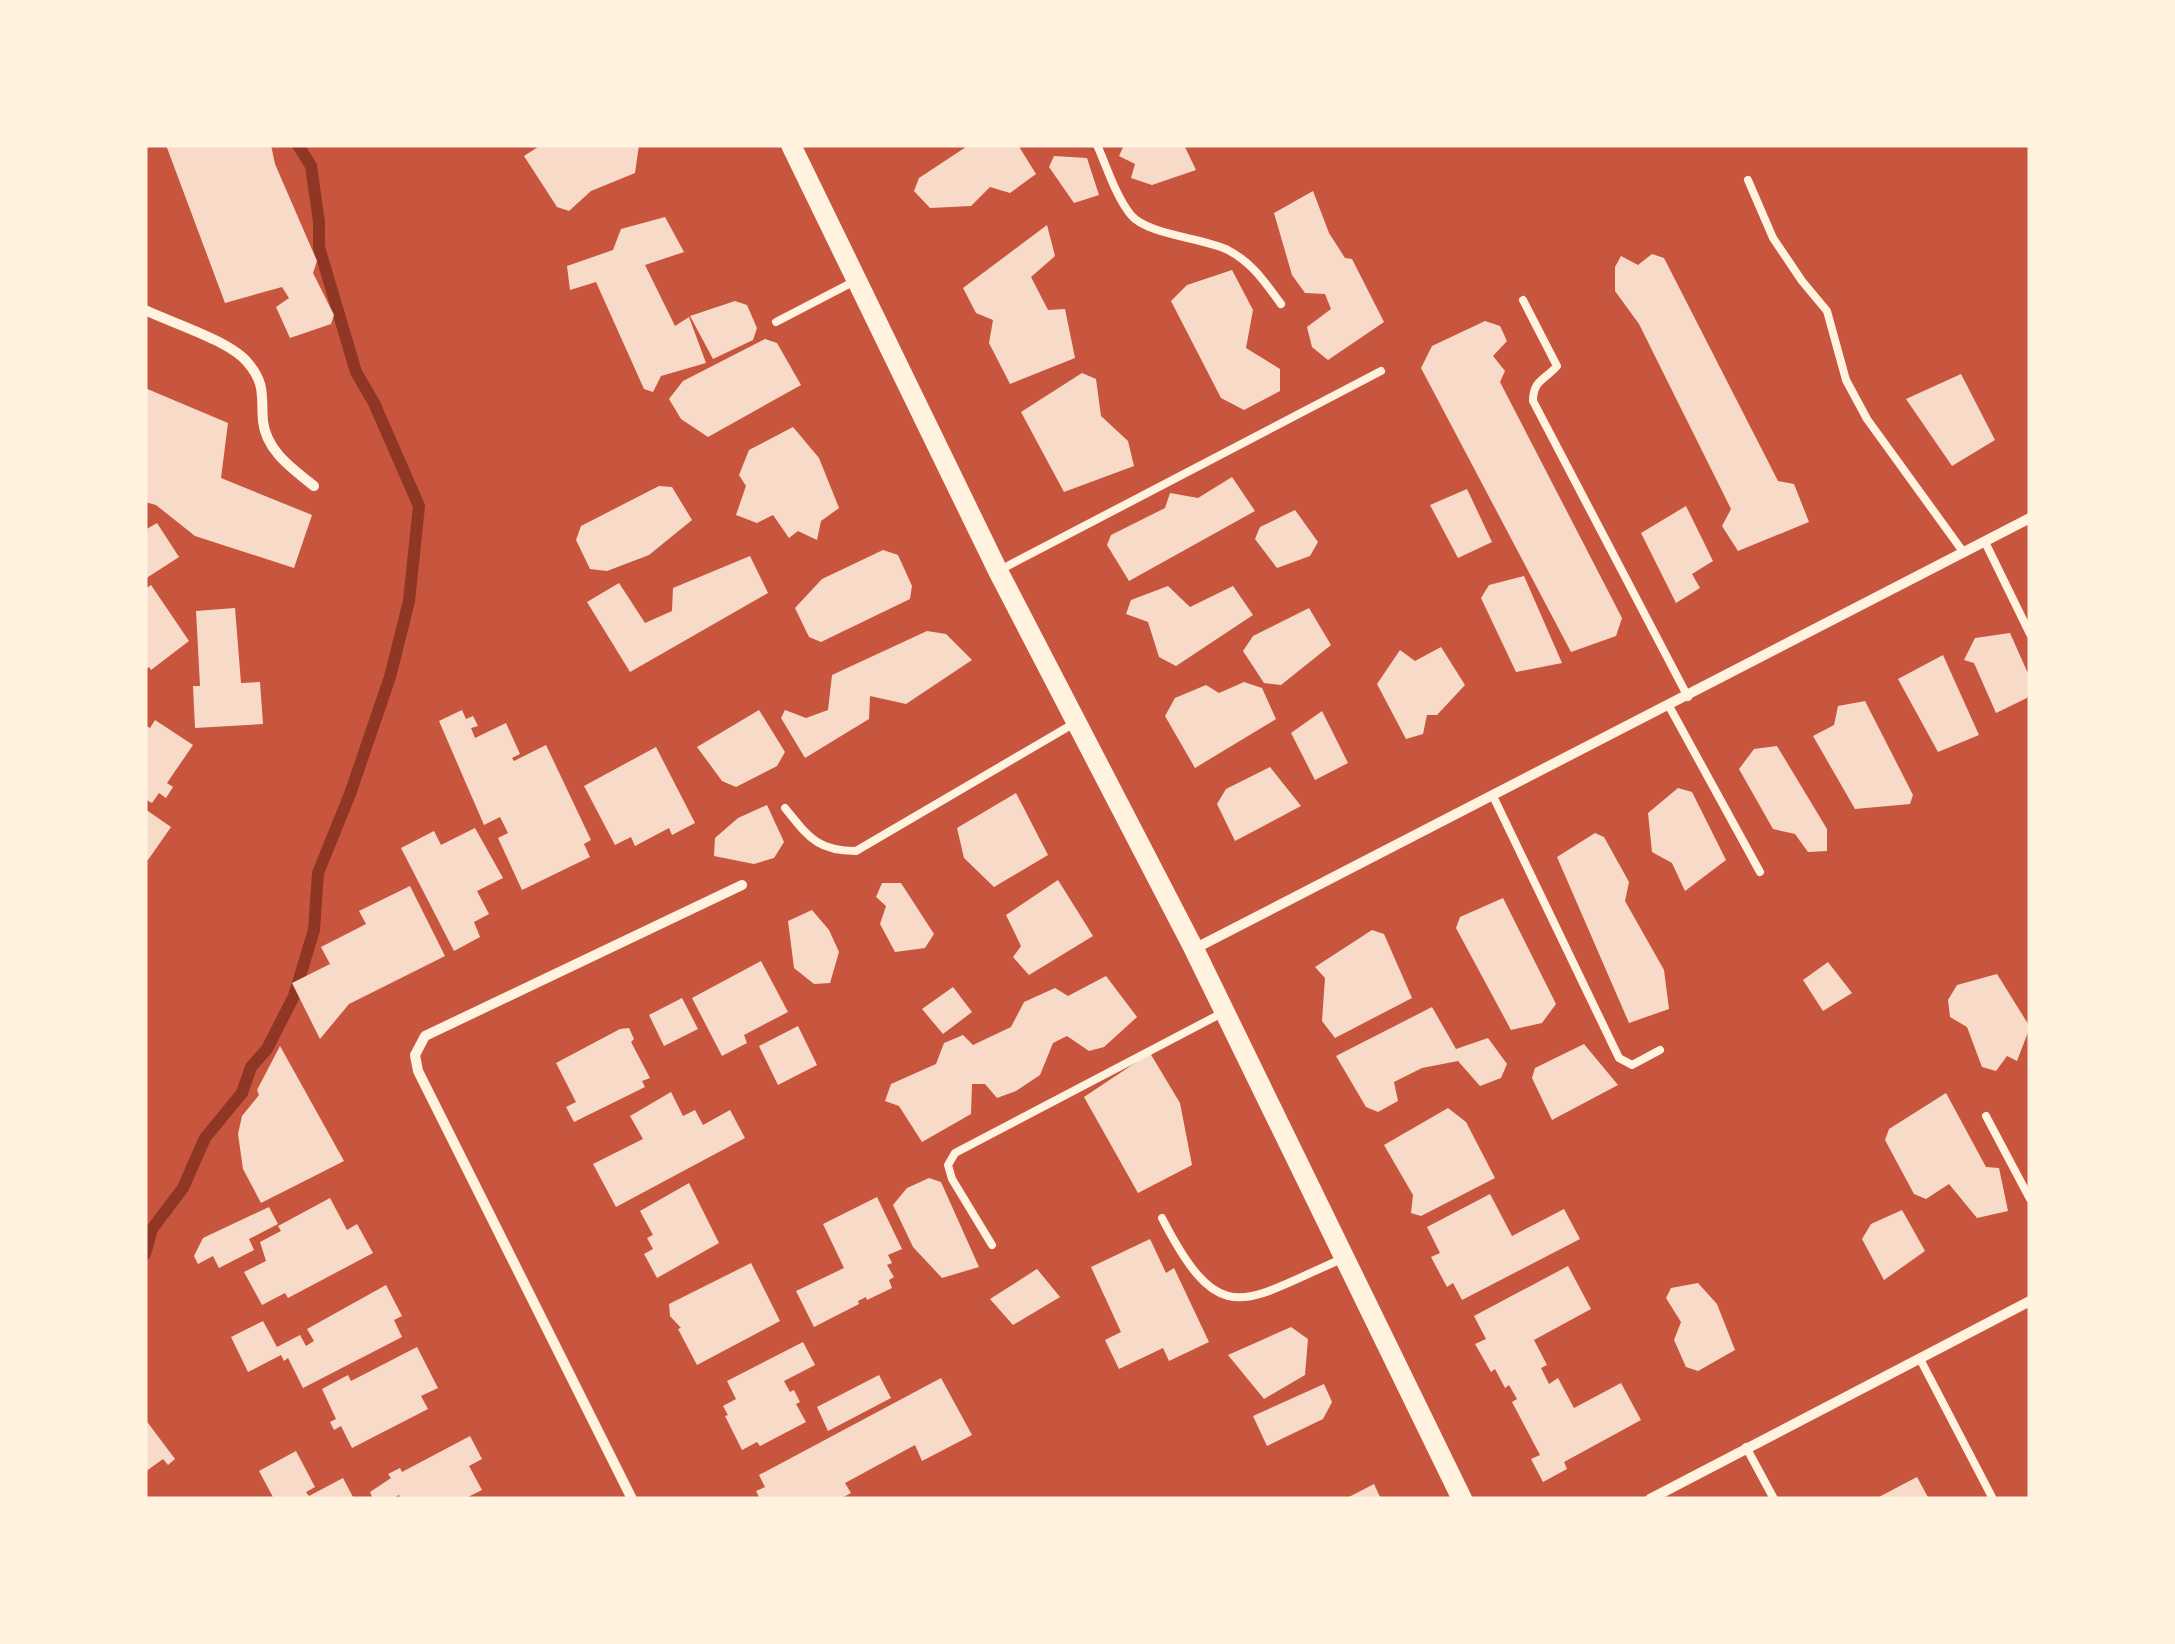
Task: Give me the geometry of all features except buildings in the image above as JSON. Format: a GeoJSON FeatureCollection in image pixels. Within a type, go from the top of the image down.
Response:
{"type":"FeatureCollection","features":[{"type":"Feature","properties":{"kind":"main road"},"geometry":{"type":"LineString","coordinates":[[797,147],[998,572],[1194,950],[1462,1499]]}},
{"type":"Feature","properties":{"kind":"street"},"geometry":{"type":"LineString","coordinates":[[145,310],[247,360],[259,380],[265,404],[263,422],[270,443],[283,462],[314,486]]}},
{"type":"Feature","properties":{"kind":"street"},"geometry":{"type":"LineString","coordinates":[[1194,950],[2030,518]]}},
{"type":"Feature","properties":{"kind":"street"},"geometry":{"type":"LineString","coordinates":[[632,1499],[418,1071],[415,1055],[425,1036],[742,885]]}},
{"type":"Feature","properties":{"kind":"street"},"geometry":{"type":"LineString","coordinates":[[1650,1499],[2030,1301]]}},
{"type":"Feature","properties":{"kind":"lane"},"geometry":{"type":"LineString","coordinates":[[1097,145],[1132,218],[1156,230],[1226,249],[1254,267],[1280,304]]}},
{"type":"Feature","properties":{"kind":"lane"},"geometry":{"type":"LineString","coordinates":[[1748,180],[1773,238],[1827,311],[1846,380],[1867,419],[1964,553]]}},
{"type":"Feature","properties":{"kind":"lane"},"geometry":{"type":"LineString","coordinates":[[776,322],[857,280]]}},
{"type":"Feature","properties":{"kind":"lane"},"geometry":{"type":"LineString","coordinates":[[1523,300],[1557,366],[1540,378],[1533,401],[1688,697]]}},
{"type":"Feature","properties":{"kind":"lane"},"geometry":{"type":"LineString","coordinates":[[998,572],[1380,371]]}},
{"type":"Feature","properties":{"kind":"lane"},"geometry":{"type":"LineString","coordinates":[[1985,542],[2030,634]]}},
{"type":"Feature","properties":{"kind":"lane"},"geometry":{"type":"LineString","coordinates":[[1669,706],[1760,872]]}},
{"type":"Feature","properties":{"kind":"lane"},"geometry":{"type":"LineString","coordinates":[[785,808],[813,842],[837,851],[856,850],[1077,722]]}},
{"type":"Feature","properties":{"kind":"lane"},"geometry":{"type":"LineString","coordinates":[[1493,796],[1620,1058],[1632,1064],[1660,1050]]}},
{"type":"Feature","properties":{"kind":"lane"},"geometry":{"type":"LineString","coordinates":[[992,1245],[952,1179],[948,1165],[955,1153],[1224,1012]]}},
{"type":"Feature","properties":{"kind":"lane"},"geometry":{"type":"LineString","coordinates":[[1986,1116],[2030,1199]]}},
{"type":"Feature","properties":{"kind":"lane"},"geometry":{"type":"LineString","coordinates":[[1162,1218],[1175,1243],[1210,1290],[1232,1299],[1252,1298],[1344,1258]]}},
{"type":"Feature","properties":{"kind":"lane"},"geometry":{"type":"LineString","coordinates":[[1920,1359],[1993,1499]]}},
{"type":"Feature","properties":{"kind":"lane"},"geometry":{"type":"LineString","coordinates":[[1746,1447],[1774,1499]]}},
{"type":"Feature","properties":{"kind":"waterway"},"geometry":{"type":"LineString","coordinates":[[145,1254],[152,1229],[183,1188],[205,1138],[242,1093],[251,1067],[267,1049],[294,996],[314,930],[318,873],[390,677],[409,601],[419,506],[374,403],[356,372],[319,247],[311,166],[298,145]]}}]}
